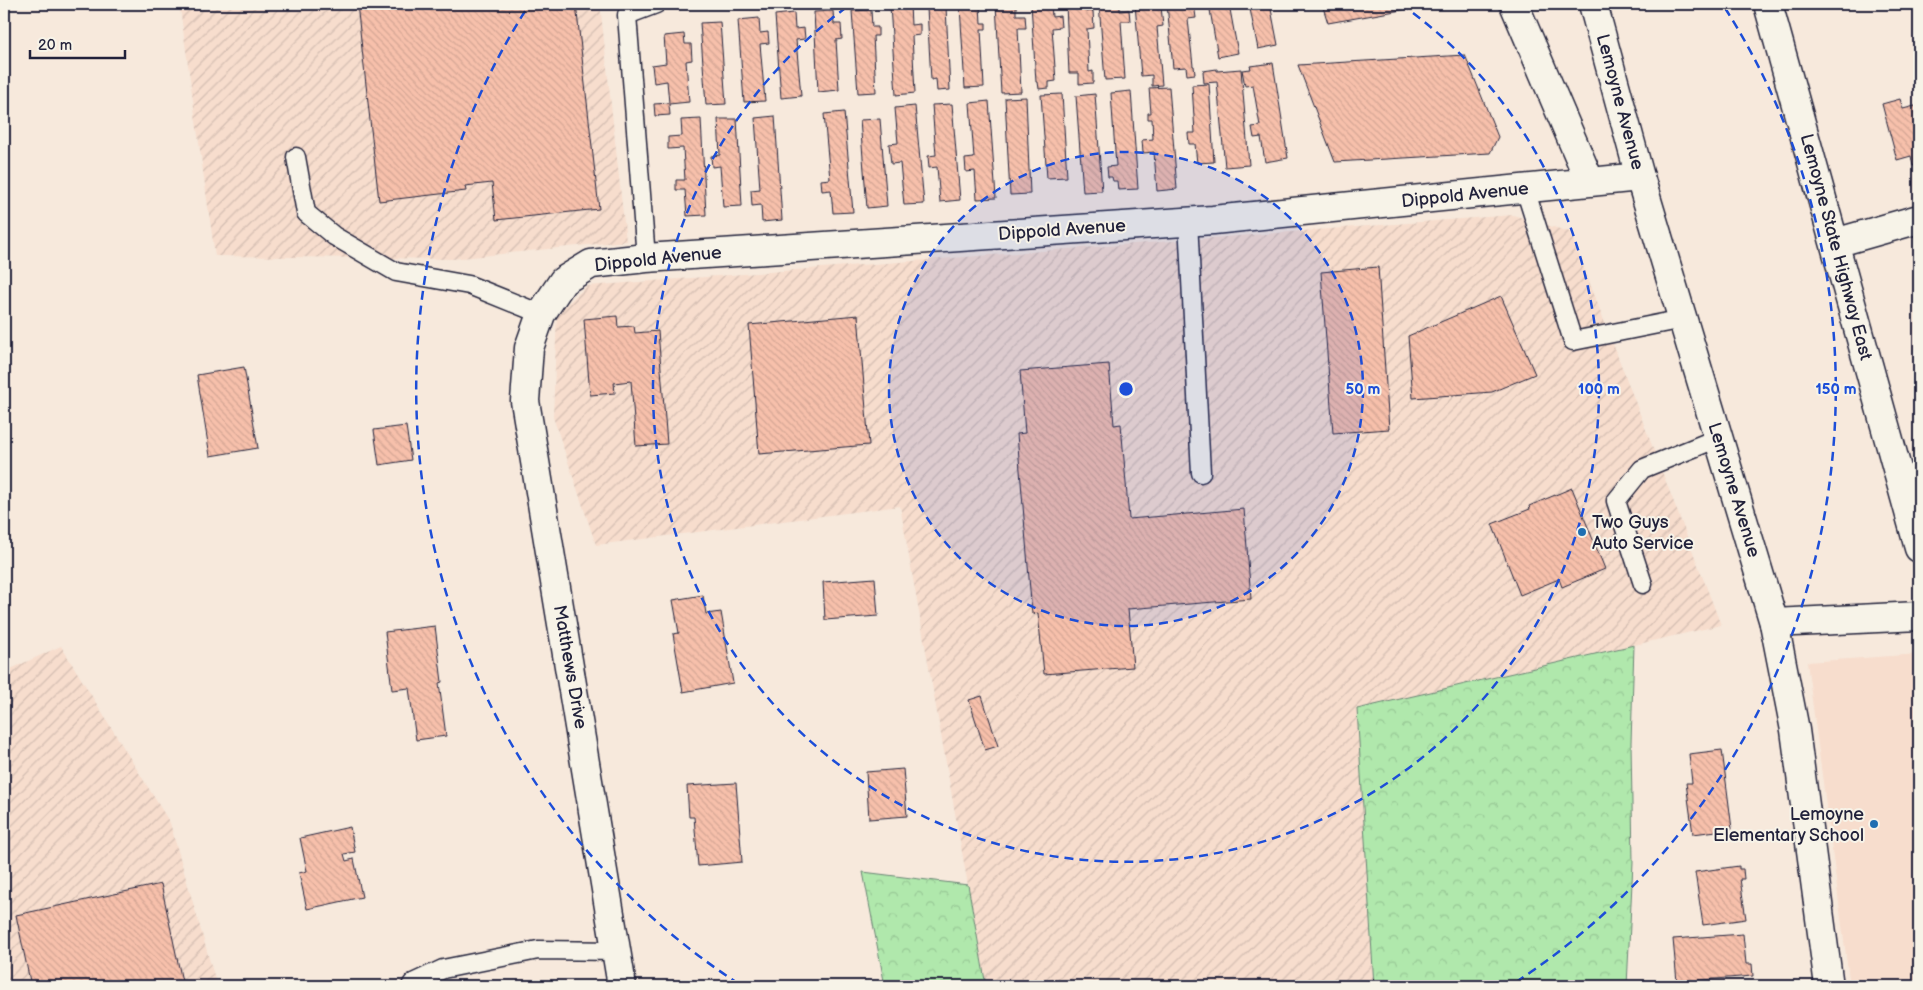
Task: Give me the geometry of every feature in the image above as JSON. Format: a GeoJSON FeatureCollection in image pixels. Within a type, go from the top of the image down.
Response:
{"type":"FeatureCollection","features":[{"type":"Feature","properties":{"kind":"street"},"geometry":{"type":"LineString","coordinates":[[1514,4],[1590,182]]}},
{"type":"Feature","properties":{"kind":"street","name":"Lemoyne Avenue"},"geometry":{"type":"LineString","coordinates":[[1593,4],[1640,177],[1774,623],[1795,730],[1829,986]]}},
{"type":"Feature","properties":{"kind":"street","name":"Lemoyne State Highway East"},"geometry":{"type":"LineString","coordinates":[[1768,4],[1919,548]]}},
{"type":"Feature","properties":{"kind":"street","name":"Dippold Avenue"},"geometry":{"type":"LineString","coordinates":[[528,348],[541,314],[563,281],[591,264],[646,258],[1188,221],[1640,177]]}},
{"type":"Feature","properties":{"kind":"street"},"geometry":{"type":"LineString","coordinates":[[1835,243],[1919,219]]}},
{"type":"Feature","properties":{"kind":"street","name":"Matthews Drive"},"geometry":{"type":"LineString","coordinates":[[528,348],[525,401],[622,986]]}},
{"type":"Feature","properties":{"kind":"street"},"geometry":{"type":"LineString","coordinates":[[1774,623],[1919,616]]}},
{"type":"Feature","properties":{"kind":"lane"},"geometry":{"type":"LineString","coordinates":[[646,258],[627,15],[656,4]]}},
{"type":"Feature","properties":{"kind":"lane"},"geometry":{"type":"LineString","coordinates":[[296,157],[306,212],[334,236],[396,272],[469,285],[541,314]]}},
{"type":"Feature","properties":{"kind":"lane"},"geometry":{"type":"LineString","coordinates":[[1525,189],[1573,341],[1683,319]]}},
{"type":"Feature","properties":{"kind":"lane"},"geometry":{"type":"LineString","coordinates":[[1188,221],[1200,473]]}},
{"type":"Feature","properties":{"kind":"lane"},"geometry":{"type":"LineString","coordinates":[[1643,584],[1616,500],[1642,469],[1718,438]]}},
{"type":"Feature","properties":{"kind":"lane"},"geometry":{"type":"LineString","coordinates":[[411,986],[413,983],[443,969],[538,950],[616,951]]}},
{"type":"Feature","properties":{"kind":"shaded area"},"geometry":{"type":"Polygon","coordinates":[[[181,4],[600,4],[626,241],[452,259],[215,256],[180,8],[181,4]]]}},
{"type":"Feature","properties":{"kind":"shaded area"},"geometry":{"type":"Polygon","coordinates":[[[1513,215],[1570,232],[1721,625],[1358,709],[1374,986],[986,986],[900,506],[596,545],[553,417],[557,313],[587,286],[1513,215]]]}},
{"type":"Feature","properties":{"kind":"shaded area"},"geometry":{"type":"Polygon","coordinates":[[[61,646],[170,823],[217,986],[4,986],[4,672],[61,646]]]}},
{"type":"Feature","properties":{"kind":"shaded area","name":"Lemoyne Elementary School"},"geometry":{"type":"Polygon","coordinates":[[[1919,654],[1919,986],[1850,986],[1807,662],[1919,654]]]}},
{"type":"Feature","properties":{"kind":"green space"},"geometry":{"type":"Polygon","coordinates":[[[1634,645],[1631,743],[1633,862],[1627,986],[1374,986],[1357,709],[1634,645]]]}},
{"type":"Feature","properties":{"kind":"green space"},"geometry":{"type":"Polygon","coordinates":[[[863,872],[968,885],[986,986],[885,986],[863,872]]]}},
{"type":"Feature","properties":{"kind":"building"},"geometry":{"type":"Polygon","coordinates":[[[357,4],[576,4],[599,209],[496,220],[492,183],[465,186],[466,191],[379,201],[357,4]]]}},
{"type":"Feature","properties":{"kind":"building"},"geometry":{"type":"Polygon","coordinates":[[[996,4],[1016,4],[1016,15],[1025,15],[1026,28],[1018,28],[1021,92],[1001,93],[996,4]]]}},
{"type":"Feature","properties":{"kind":"building"},"geometry":{"type":"Polygon","coordinates":[[[1031,4],[1051,4],[1052,17],[1060,16],[1061,27],[1052,28],[1056,81],[1049,82],[1049,88],[1039,89],[1038,82],[1036,82],[1031,4]]]}},
{"type":"Feature","properties":{"kind":"building"},"geometry":{"type":"Polygon","coordinates":[[[1066,4],[1086,4],[1086,12],[1093,11],[1094,28],[1087,29],[1089,72],[1093,71],[1093,83],[1079,84],[1079,73],[1069,73],[1066,4]]]}},
{"type":"Feature","properties":{"kind":"building"},"geometry":{"type":"Polygon","coordinates":[[[1099,4],[1120,4],[1120,11],[1129,10],[1130,21],[1121,21],[1125,79],[1105,80],[1099,4]]]}},
{"type":"Feature","properties":{"kind":"building"},"geometry":{"type":"Polygon","coordinates":[[[1135,4],[1155,4],[1155,7],[1161,6],[1163,26],[1157,27],[1162,85],[1152,86],[1152,75],[1141,76],[1135,4]]]}},
{"type":"Feature","properties":{"kind":"building"},"geometry":{"type":"Polygon","coordinates":[[[1167,4],[1194,4],[1196,18],[1188,19],[1195,74],[1187,75],[1186,67],[1173,68],[1167,4]]]}},
{"type":"Feature","properties":{"kind":"building"},"geometry":{"type":"Polygon","coordinates":[[[1209,4],[1229,4],[1238,53],[1218,57],[1209,4]]]}},
{"type":"Feature","properties":{"kind":"building"},"geometry":{"type":"Polygon","coordinates":[[[1249,4],[1270,4],[1278,45],[1258,49],[1249,4]]]}},
{"type":"Feature","properties":{"kind":"building"},"geometry":{"type":"Polygon","coordinates":[[[1322,4],[1435,4],[1328,23],[1322,4]]]}},
{"type":"Feature","properties":{"kind":"building"},"geometry":{"type":"Polygon","coordinates":[[[910,5],[911,25],[920,24],[920,35],[912,36],[915,93],[896,95],[890,6],[910,5]]]}},
{"type":"Feature","properties":{"kind":"building"},"geometry":{"type":"Polygon","coordinates":[[[980,5],[981,23],[986,23],[986,29],[981,29],[984,87],[965,88],[960,6],[980,5]]]}},
{"type":"Feature","properties":{"kind":"building"},"geometry":{"type":"Polygon","coordinates":[[[946,7],[950,90],[937,91],[936,79],[931,80],[927,8],[946,7]]]}},
{"type":"Feature","properties":{"kind":"building"},"geometry":{"type":"Polygon","coordinates":[[[871,10],[872,27],[878,27],[878,36],[873,36],[876,92],[858,93],[852,11],[871,10]]]}},
{"type":"Feature","properties":{"kind":"building"},"geometry":{"type":"Polygon","coordinates":[[[833,11],[834,24],[841,24],[842,39],[836,40],[839,90],[818,92],[814,12],[833,11]]]}},
{"type":"Feature","properties":{"kind":"building"},"geometry":{"type":"Polygon","coordinates":[[[794,13],[795,29],[804,28],[805,39],[796,40],[801,96],[781,98],[775,15],[794,13]]]}},
{"type":"Feature","properties":{"kind":"building"},"geometry":{"type":"Polygon","coordinates":[[[759,18],[760,33],[768,32],[769,43],[760,44],[765,101],[744,102],[738,20],[759,18]]]}},
{"type":"Feature","properties":{"kind":"building"},"geometry":{"type":"Polygon","coordinates":[[[720,22],[726,104],[706,105],[700,23],[720,22]]]}},
{"type":"Feature","properties":{"kind":"building"},"geometry":{"type":"Polygon","coordinates":[[[684,34],[685,44],[691,44],[692,60],[686,61],[689,102],[669,104],[670,115],[655,116],[654,104],[669,103],[667,81],[654,83],[652,65],[666,63],[664,36],[684,34]]]}},
{"type":"Feature","properties":{"kind":"building"},"geometry":{"type":"Polygon","coordinates":[[[1465,55],[1498,137],[1490,153],[1335,162],[1298,65],[1465,55]]]}},
{"type":"Feature","properties":{"kind":"building"},"geometry":{"type":"Polygon","coordinates":[[[1273,63],[1288,158],[1265,162],[1261,137],[1254,138],[1252,127],[1260,126],[1253,85],[1245,86],[1242,70],[1251,69],[1250,66],[1273,63]]]}},
{"type":"Feature","properties":{"kind":"building"},"geometry":{"type":"Polygon","coordinates":[[[1217,69],[1217,71],[1241,69],[1249,165],[1225,167],[1217,82],[1204,83],[1203,71],[1217,69]]]}},
{"type":"Feature","properties":{"kind":"building"},"geometry":{"type":"Polygon","coordinates":[[[1209,84],[1214,162],[1197,163],[1195,144],[1189,144],[1188,133],[1195,133],[1192,85],[1209,84]]]}},
{"type":"Feature","properties":{"kind":"building"},"geometry":{"type":"Polygon","coordinates":[[[1169,87],[1177,189],[1157,191],[1154,152],[1143,153],[1142,140],[1153,139],[1152,119],[1148,119],[1148,113],[1151,113],[1149,88],[1169,87]]]}},
{"type":"Feature","properties":{"kind":"building"},"geometry":{"type":"Polygon","coordinates":[[[1131,91],[1138,189],[1118,190],[1117,181],[1113,181],[1112,177],[1108,177],[1107,167],[1116,166],[1111,93],[1131,91]]]}},
{"type":"Feature","properties":{"kind":"building"},"geometry":{"type":"Polygon","coordinates":[[[1062,94],[1067,177],[1047,178],[1041,95],[1062,94]]]}},
{"type":"Feature","properties":{"kind":"building"},"geometry":{"type":"Polygon","coordinates":[[[1095,94],[1102,191],[1083,192],[1076,96],[1095,94]]]}},
{"type":"Feature","properties":{"kind":"building"},"geometry":{"type":"Polygon","coordinates":[[[1026,97],[1030,194],[1010,195],[1005,98],[1026,97]]]}},
{"type":"Feature","properties":{"kind":"building"},"geometry":{"type":"Polygon","coordinates":[[[1900,99],[1903,109],[1919,105],[1919,164],[1913,166],[1911,156],[1897,160],[1882,104],[1900,99]]]}},
{"type":"Feature","properties":{"kind":"building"},"geometry":{"type":"Polygon","coordinates":[[[989,101],[996,198],[977,199],[975,171],[966,172],[965,159],[974,158],[970,103],[989,101]]]}},
{"type":"Feature","properties":{"kind":"building"},"geometry":{"type":"Polygon","coordinates":[[[952,104],[960,200],[940,202],[937,167],[929,168],[928,156],[936,155],[932,105],[952,104]]]}},
{"type":"Feature","properties":{"kind":"building"},"geometry":{"type":"Polygon","coordinates":[[[915,106],[924,204],[904,205],[900,163],[891,164],[889,144],[898,143],[895,108],[915,106]]]}},
{"type":"Feature","properties":{"kind":"building"},"geometry":{"type":"Polygon","coordinates":[[[844,112],[853,212],[833,213],[831,190],[822,191],[821,180],[830,179],[824,114],[844,112]]]}},
{"type":"Feature","properties":{"kind":"building"},"geometry":{"type":"Polygon","coordinates":[[[775,116],[782,220],[762,222],[761,205],[752,206],[751,190],[760,189],[755,118],[775,116]]]}},
{"type":"Feature","properties":{"kind":"building"},"geometry":{"type":"Polygon","coordinates":[[[701,119],[706,215],[687,216],[685,190],[676,190],[676,180],[685,180],[683,148],[668,149],[668,137],[682,136],[681,120],[701,119]]]}},
{"type":"Feature","properties":{"kind":"building"},"geometry":{"type":"Polygon","coordinates":[[[718,119],[737,119],[742,206],[723,207],[720,166],[712,167],[711,156],[720,155],[718,119]]]}},
{"type":"Feature","properties":{"kind":"building"},"geometry":{"type":"Polygon","coordinates":[[[880,119],[887,206],[867,208],[860,120],[880,119]]]}},
{"type":"Feature","properties":{"kind":"building"},"geometry":{"type":"Polygon","coordinates":[[[1378,267],[1389,429],[1333,433],[1321,272],[1378,267]]]}},
{"type":"Feature","properties":{"kind":"building"},"geometry":{"type":"Polygon","coordinates":[[[1501,296],[1535,374],[1492,392],[1413,398],[1408,336],[1501,296]]]}},
{"type":"Feature","properties":{"kind":"building"},"geometry":{"type":"Polygon","coordinates":[[[858,315],[869,445],[759,454],[749,325],[858,315]]]}},
{"type":"Feature","properties":{"kind":"building"},"geometry":{"type":"Polygon","coordinates":[[[617,316],[618,327],[634,326],[635,333],[658,331],[667,444],[636,446],[631,381],[614,383],[615,393],[590,395],[584,319],[617,316]]]}},
{"type":"Feature","properties":{"kind":"building"},"geometry":{"type":"Polygon","coordinates":[[[1109,364],[1114,425],[1121,424],[1129,519],[1244,509],[1251,599],[1128,609],[1133,667],[1044,674],[1038,613],[1032,614],[1017,434],[1025,433],[1020,371],[1109,364]]]}},
{"type":"Feature","properties":{"kind":"building"},"geometry":{"type":"Polygon","coordinates":[[[244,367],[258,448],[210,456],[197,375],[244,367]]]}},
{"type":"Feature","properties":{"kind":"building"},"geometry":{"type":"Polygon","coordinates":[[[406,426],[411,460],[379,465],[374,430],[406,426]]]}},
{"type":"Feature","properties":{"kind":"building"},"geometry":{"type":"Polygon","coordinates":[[[1572,488],[1605,569],[1562,587],[1559,579],[1520,595],[1492,524],[1530,509],[1529,506],[1572,488]]]}},
{"type":"Feature","properties":{"kind":"building"},"geometry":{"type":"Polygon","coordinates":[[[875,578],[878,616],[825,620],[823,582],[875,578]]]}},
{"type":"Feature","properties":{"kind":"building"},"geometry":{"type":"Polygon","coordinates":[[[703,595],[706,614],[721,612],[733,683],[683,692],[673,634],[679,633],[673,600],[703,595]]]}},
{"type":"Feature","properties":{"kind":"building"},"geometry":{"type":"Polygon","coordinates":[[[435,626],[442,682],[439,683],[446,736],[416,740],[409,688],[392,690],[385,632],[435,626]]]}},
{"type":"Feature","properties":{"kind":"building"},"geometry":{"type":"Polygon","coordinates":[[[982,696],[998,746],[985,750],[969,700],[982,696]]]}},
{"type":"Feature","properties":{"kind":"building"},"geometry":{"type":"Polygon","coordinates":[[[1722,750],[1732,829],[1693,834],[1686,783],[1692,783],[1689,754],[1722,750]]]}},
{"type":"Feature","properties":{"kind":"building"},"geometry":{"type":"Polygon","coordinates":[[[903,769],[907,816],[869,819],[866,772],[903,769]]]}},
{"type":"Feature","properties":{"kind":"building"},"geometry":{"type":"Polygon","coordinates":[[[736,783],[742,862],[698,866],[694,817],[689,817],[687,786],[736,783]]]}},
{"type":"Feature","properties":{"kind":"building"},"geometry":{"type":"Polygon","coordinates":[[[350,827],[355,852],[344,854],[346,861],[354,859],[362,897],[307,909],[299,873],[307,871],[300,838],[350,827]]]}},
{"type":"Feature","properties":{"kind":"building"},"geometry":{"type":"Polygon","coordinates":[[[1739,866],[1739,869],[1743,869],[1744,879],[1740,879],[1746,919],[1703,925],[1695,872],[1739,866]]]}},
{"type":"Feature","properties":{"kind":"building"},"geometry":{"type":"Polygon","coordinates":[[[161,884],[183,986],[31,986],[16,915],[161,884]]]}},
{"type":"Feature","properties":{"kind":"building"},"geometry":{"type":"Polygon","coordinates":[[[1743,934],[1746,964],[1752,964],[1753,976],[1677,982],[1673,939],[1743,934]]]}},
{"type":"Feature","properties":{"kind":"railway"},"geometry":{"type":"LineString","coordinates":[[4,9],[6,4]]}},
{"type":"Feature","properties":{"kind":"place","name":"Two Guys Auto Service"},"geometry":{"type":"Point","coordinates":[1582,532]}},
{"type":"Feature","properties":{"kind":"place","name":"Lemoyne Elementary School"},"geometry":{"type":"Point","coordinates":[1874,824]}}]}
